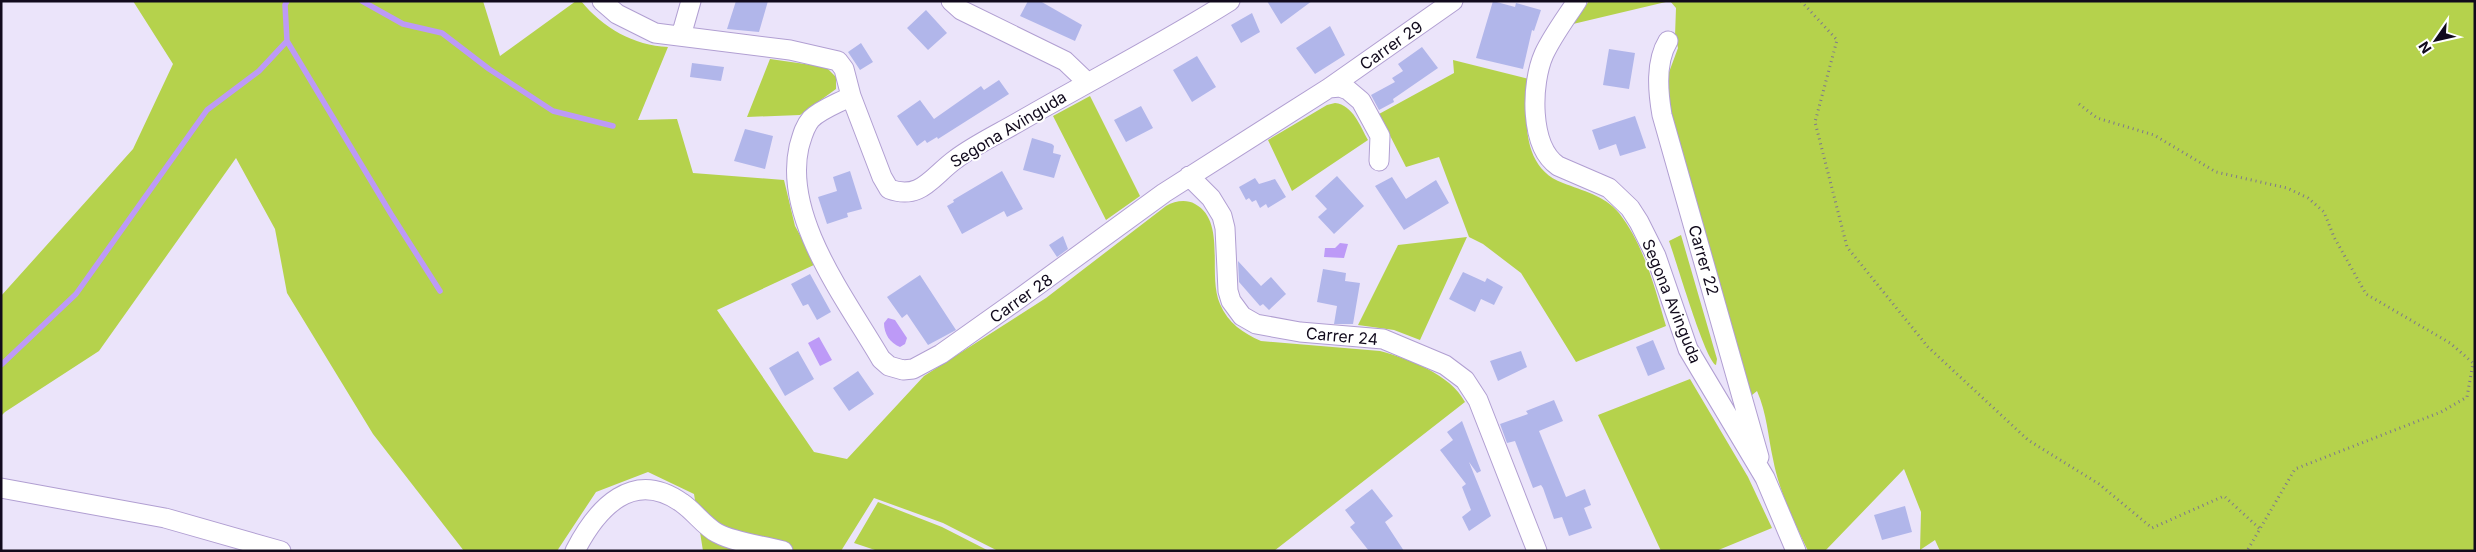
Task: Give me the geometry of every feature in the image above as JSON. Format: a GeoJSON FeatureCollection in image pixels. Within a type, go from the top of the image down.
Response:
{"type":"FeatureCollection","features":[{"type":"Feature","properties":{"kind":"street","name":"Segona Avinguda"},"geometry":{"type":"LineString","coordinates":[[602,1],[610,10],[636,25],[655,33],[790,50],[838,61],[844,69],[851,96],[889,189],[900,193],[913,193],[957,158],[1087,82],[1143,54],[1230,1]]}},
{"type":"Feature","properties":{"kind":"street"},"geometry":{"type":"LineString","coordinates":[[681,36],[691,1]]}},
{"type":"Feature","properties":{"kind":"street"},"geometry":{"type":"LineString","coordinates":[[951,1],[961,10],[1065,61],[1087,82]]}},
{"type":"Feature","properties":{"kind":"street","name":"Carrer 29"},"geometry":{"type":"LineString","coordinates":[[1329,88],[1453,1]]}},
{"type":"Feature","properties":{"kind":"street","name":"Segona Avinguda"},"geometry":{"type":"LineString","coordinates":[[1577,1],[1543,56],[1535,97],[1538,137],[1551,162],[1567,171],[1609,188],[1630,208],[1656,256],[1688,349],[1765,478],[1796,551]]}},
{"type":"Feature","properties":{"kind":"street","name":"Carrer 22"},"geometry":{"type":"LineString","coordinates":[[1668,41],[1662,49],[1659,81],[1665,131],[1765,478]]}},
{"type":"Feature","properties":{"kind":"street"},"geometry":{"type":"LineString","coordinates":[[1329,88],[1340,87],[1348,90],[1361,101],[1380,136],[1379,161]]}},
{"type":"Feature","properties":{"kind":"street","name":"Carrer 28"},"geometry":{"type":"LineString","coordinates":[[851,96],[812,118],[807,126],[796,163],[797,187],[808,229],[820,254],[881,359],[896,369],[913,369],[941,354],[1189,176],[1329,88]]}},
{"type":"Feature","properties":{"kind":"street","name":"Carrer 24"},"geometry":{"type":"LineString","coordinates":[[1189,176],[1211,198],[1222,216],[1225,228],[1228,291],[1236,309],[1249,321],[1300,332],[1383,339],[1431,358],[1456,372],[1465,380],[1478,400],[1537,551]]}},
{"type":"Feature","properties":{"kind":"street"},"geometry":{"type":"LineString","coordinates":[[1,488],[164,518],[281,551]]}},
{"type":"Feature","properties":{"kind":"street"},"geometry":{"type":"LineString","coordinates":[[575,551],[594,519],[614,500],[632,491],[646,489],[659,490],[683,504],[714,532],[726,537],[783,551]]}},
{"type":"Feature","properties":{"kind":"path"},"geometry":{"type":"LineString","coordinates":[[1801,1],[1837,40],[1815,122],[1847,246],[1928,347],[2028,440],[2099,484],[2152,528],[2224,496],[2260,529]]}},
{"type":"Feature","properties":{"kind":"path"},"geometry":{"type":"LineString","coordinates":[[2079,104],[2097,118],[2154,135],[2216,172],[2287,188],[2308,198],[2324,212],[2334,236],[2366,294],[2450,343],[2474,363],[2467,397],[2442,412],[2295,469],[2247,551]]}},
{"type":"Feature","properties":{"kind":"green space"},"geometry":{"type":"Polygon","coordinates":[[[133,1],[483,1],[500,56],[576,1],[581,1],[609,27],[631,39],[655,46],[668,47],[638,120],[677,119],[693,173],[784,180],[795,226],[816,264],[717,310],[814,452],[847,459],[924,376],[1046,298],[1166,206],[1180,201],[1195,204],[1205,212],[1211,223],[1214,235],[1215,279],[1220,304],[1227,317],[1242,331],[1261,341],[1380,351],[1391,354],[1416,363],[1439,376],[1458,392],[1465,402],[1274,551],[998,551],[943,523],[874,498],[841,551],[703,551],[694,494],[648,472],[596,492],[557,551],[464,551],[373,434],[287,293],[275,229],[236,158],[99,351],[1,416],[1,296],[133,149],[173,64],[133,1]]]}},
{"type":"Feature","properties":{"kind":"green space"},"geometry":{"type":"Polygon","coordinates":[[[1589,1],[1670,1],[1573,24],[1589,1]]]}},
{"type":"Feature","properties":{"kind":"green space"},"geometry":{"type":"Polygon","coordinates":[[[1670,1],[2475,1],[2475,551],[1940,551],[1935,540],[1920,550],[1921,512],[1904,469],[1825,551],[1808,551],[1792,518],[1779,483],[1765,417],[1757,391],[1752,395],[1740,364],[1670,123],[1665,83],[1678,48],[1675,36],[1676,8],[1670,1]]]}},
{"type":"Feature","properties":{"kind":"green space"},"geometry":{"type":"Polygon","coordinates":[[[770,59],[826,67],[836,77],[836,89],[800,115],[747,117],[770,59]]]}},
{"type":"Feature","properties":{"kind":"green space"},"geometry":{"type":"Polygon","coordinates":[[[1453,60],[1529,79],[1527,124],[1532,153],[1539,165],[1549,175],[1563,183],[1600,198],[1619,213],[1628,225],[1642,253],[1666,326],[1576,362],[1521,273],[1483,244],[1469,237],[1439,157],[1406,167],[1379,114],[1454,73],[1453,60]]]}},
{"type":"Feature","properties":{"kind":"green space"},"geometry":{"type":"Polygon","coordinates":[[[1090,96],[1140,196],[1106,220],[1053,116],[1090,96]]]}},
{"type":"Feature","properties":{"kind":"green space"},"geometry":{"type":"Polygon","coordinates":[[[1335,103],[1347,108],[1351,112],[1368,140],[1292,191],[1268,140],[1327,105],[1335,103]]]}},
{"type":"Feature","properties":{"kind":"green space"},"geometry":{"type":"Polygon","coordinates":[[[1681,235],[1717,359],[1716,365],[1711,359],[1698,329],[1669,241],[1681,235]]]}},
{"type":"Feature","properties":{"kind":"green space"},"geometry":{"type":"Polygon","coordinates":[[[1467,237],[1420,340],[1394,330],[1358,325],[1398,245],[1467,237]]]}},
{"type":"Feature","properties":{"kind":"green space"},"geometry":{"type":"Polygon","coordinates":[[[1690,379],[1748,477],[1772,528],[1716,551],[1661,551],[1598,415],[1690,379]]]}},
{"type":"Feature","properties":{"kind":"green space"},"geometry":{"type":"Polygon","coordinates":[[[878,502],[942,527],[989,551],[878,551],[854,543],[878,502]]]}},
{"type":"Feature","properties":{"kind":"shaded area"},"geometry":{"type":"Polygon","coordinates":[[[1340,243],[1348,244],[1344,258],[1324,257],[1325,248],[1335,248],[1340,243]]]}},
{"type":"Feature","properties":{"kind":"shaded area"},"geometry":{"type":"Polygon","coordinates":[[[888,318],[895,320],[907,338],[905,344],[900,347],[893,343],[886,334],[884,323],[888,318]]]}},
{"type":"Feature","properties":{"kind":"shaded area"},"geometry":{"type":"Polygon","coordinates":[[[819,337],[832,360],[820,366],[808,343],[819,337]]]}},
{"type":"Feature","properties":{"kind":"building"},"geometry":{"type":"Polygon","coordinates":[[[736,1],[768,1],[759,32],[727,29],[736,1]]]}},
{"type":"Feature","properties":{"kind":"building"},"geometry":{"type":"Polygon","coordinates":[[[1028,1],[1040,1],[1082,25],[1075,41],[1020,16],[1028,1]]]}},
{"type":"Feature","properties":{"kind":"building"},"geometry":{"type":"Polygon","coordinates":[[[1267,1],[1312,1],[1281,24],[1267,1]]]}},
{"type":"Feature","properties":{"kind":"building"},"geometry":{"type":"Polygon","coordinates":[[[1493,1],[1515,7],[1516,3],[1541,10],[1534,31],[1532,30],[1523,69],[1476,58],[1493,1]]]}},
{"type":"Feature","properties":{"kind":"building"},"geometry":{"type":"Polygon","coordinates":[[[926,10],[947,33],[928,50],[907,28],[926,10]]]}},
{"type":"Feature","properties":{"kind":"building"},"geometry":{"type":"Polygon","coordinates":[[[1252,13],[1260,32],[1241,43],[1231,25],[1252,13]]]}},
{"type":"Feature","properties":{"kind":"building"},"geometry":{"type":"Polygon","coordinates":[[[1330,26],[1345,55],[1315,74],[1296,48],[1330,26]]]}},
{"type":"Feature","properties":{"kind":"building"},"geometry":{"type":"Polygon","coordinates":[[[861,43],[873,62],[860,70],[848,52],[861,43]]]}},
{"type":"Feature","properties":{"kind":"building"},"geometry":{"type":"Polygon","coordinates":[[[1422,47],[1438,68],[1393,99],[1394,102],[1379,110],[1371,95],[1395,82],[1392,78],[1403,71],[1398,64],[1422,47]]]}},
{"type":"Feature","properties":{"kind":"building"},"geometry":{"type":"Polygon","coordinates":[[[1609,49],[1635,53],[1629,89],[1603,85],[1609,49]]]}},
{"type":"Feature","properties":{"kind":"building"},"geometry":{"type":"Polygon","coordinates":[[[1197,56],[1216,87],[1192,102],[1173,70],[1197,56]]]}},
{"type":"Feature","properties":{"kind":"building"},"geometry":{"type":"Polygon","coordinates":[[[692,63],[724,67],[721,81],[690,77],[692,63]]]}},
{"type":"Feature","properties":{"kind":"building"},"geometry":{"type":"Polygon","coordinates":[[[999,80],[1009,94],[938,139],[937,137],[927,143],[925,140],[917,146],[897,116],[920,100],[934,119],[981,86],[984,90],[999,80]]]}},
{"type":"Feature","properties":{"kind":"building"},"geometry":{"type":"Polygon","coordinates":[[[1141,106],[1153,128],[1126,142],[1114,120],[1141,106]]]}},
{"type":"Feature","properties":{"kind":"building"},"geometry":{"type":"Polygon","coordinates":[[[1635,116],[1646,148],[1620,156],[1616,144],[1599,150],[1592,130],[1635,116]]]}},
{"type":"Feature","properties":{"kind":"building"},"geometry":{"type":"Polygon","coordinates":[[[745,129],[773,136],[765,169],[734,161],[745,129]]]}},
{"type":"Feature","properties":{"kind":"building"},"geometry":{"type":"Polygon","coordinates":[[[1032,138],[1052,144],[1054,146],[1053,153],[1061,155],[1054,178],[1023,170],[1032,138]]]}},
{"type":"Feature","properties":{"kind":"building"},"geometry":{"type":"Polygon","coordinates":[[[850,171],[862,209],[847,213],[848,217],[827,224],[818,197],[837,191],[833,177],[850,171]]]}},
{"type":"Feature","properties":{"kind":"building"},"geometry":{"type":"Polygon","coordinates":[[[1002,171],[1023,209],[1007,217],[1004,211],[962,234],[947,206],[954,202],[953,200],[1002,171]]]}},
{"type":"Feature","properties":{"kind":"building"},"geometry":{"type":"Polygon","coordinates":[[[1337,176],[1364,206],[1334,234],[1318,217],[1327,209],[1315,196],[1337,176]]]}},
{"type":"Feature","properties":{"kind":"building"},"geometry":{"type":"Polygon","coordinates":[[[1392,177],[1406,199],[1436,180],[1449,203],[1404,230],[1375,186],[1392,177]]]}},
{"type":"Feature","properties":{"kind":"building"},"geometry":{"type":"Polygon","coordinates":[[[1255,178],[1259,184],[1275,179],[1286,197],[1268,208],[1266,204],[1260,208],[1256,200],[1252,202],[1249,198],[1246,200],[1239,187],[1255,178]]]}},
{"type":"Feature","properties":{"kind":"building"},"geometry":{"type":"Polygon","coordinates":[[[1063,236],[1068,249],[1057,257],[1049,245],[1063,236]]]}},
{"type":"Feature","properties":{"kind":"building"},"geometry":{"type":"Polygon","coordinates":[[[1238,261],[1261,286],[1271,277],[1286,294],[1269,310],[1263,304],[1260,306],[1239,282],[1238,261]]]}},
{"type":"Feature","properties":{"kind":"building"},"geometry":{"type":"Polygon","coordinates":[[[1323,269],[1346,273],[1345,281],[1360,283],[1353,324],[1334,324],[1337,306],[1317,302],[1323,269]]]}},
{"type":"Feature","properties":{"kind":"building"},"geometry":{"type":"Polygon","coordinates":[[[1463,272],[1485,282],[1487,278],[1503,287],[1494,305],[1481,299],[1475,312],[1449,299],[1463,272]]]}},
{"type":"Feature","properties":{"kind":"building"},"geometry":{"type":"Polygon","coordinates":[[[810,274],[831,312],[817,320],[808,304],[803,306],[791,284],[810,274]]]}},
{"type":"Feature","properties":{"kind":"building"},"geometry":{"type":"Polygon","coordinates":[[[920,275],[956,330],[928,345],[907,314],[902,318],[887,297],[920,275]]]}},
{"type":"Feature","properties":{"kind":"building"},"geometry":{"type":"Polygon","coordinates":[[[1653,340],[1665,369],[1648,376],[1636,347],[1653,340]]]}},
{"type":"Feature","properties":{"kind":"building"},"geometry":{"type":"Polygon","coordinates":[[[798,351],[814,379],[785,396],[769,368],[798,351]]]}},
{"type":"Feature","properties":{"kind":"building"},"geometry":{"type":"Polygon","coordinates":[[[1521,351],[1527,367],[1498,381],[1490,361],[1521,351]]]}},
{"type":"Feature","properties":{"kind":"building"},"geometry":{"type":"Polygon","coordinates":[[[858,371],[874,394],[849,411],[833,388],[858,371]]]}},
{"type":"Feature","properties":{"kind":"building"},"geometry":{"type":"Polygon","coordinates":[[[1554,400],[1563,421],[1539,431],[1566,497],[1585,489],[1591,505],[1584,508],[1592,528],[1569,536],[1562,517],[1554,519],[1541,485],[1533,488],[1515,441],[1507,443],[1500,424],[1528,414],[1526,411],[1554,400]]]}},
{"type":"Feature","properties":{"kind":"building"},"geometry":{"type":"Polygon","coordinates":[[[1462,421],[1481,471],[1477,473],[1469,462],[1491,516],[1469,531],[1462,517],[1471,510],[1462,487],[1466,484],[1440,450],[1453,440],[1447,432],[1462,421]]]}},
{"type":"Feature","properties":{"kind":"building"},"geometry":{"type":"Polygon","coordinates":[[[1372,489],[1393,516],[1385,522],[1404,551],[1369,551],[1350,527],[1355,523],[1345,510],[1372,489]]]}},
{"type":"Feature","properties":{"kind":"building"},"geometry":{"type":"Polygon","coordinates":[[[1905,506],[1912,532],[1882,540],[1874,515],[1905,506]]]}},
{"type":"Feature","properties":{"kind":"waterway"},"geometry":{"type":"LineString","coordinates":[[1,365],[76,294],[207,110],[259,71],[287,41],[285,5],[287,1]]}},
{"type":"Feature","properties":{"kind":"waterway"},"geometry":{"type":"LineString","coordinates":[[362,1],[403,24],[442,33],[489,69],[553,111],[613,126]]}},
{"type":"Feature","properties":{"kind":"waterway"},"geometry":{"type":"LineString","coordinates":[[287,41],[391,214],[440,291]]}}]}
